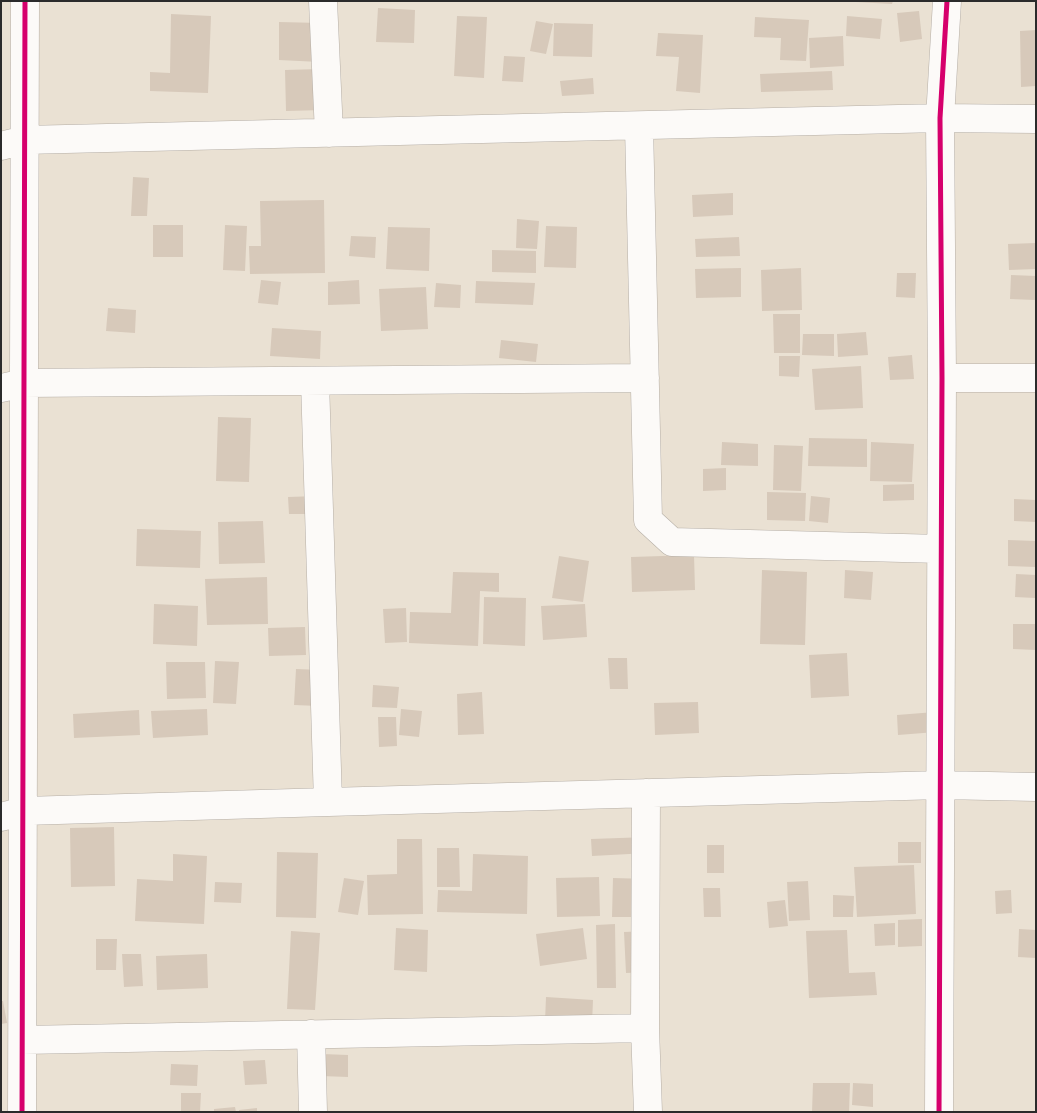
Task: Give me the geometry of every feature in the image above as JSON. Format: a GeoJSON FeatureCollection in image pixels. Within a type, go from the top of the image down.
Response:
{"type":"FeatureCollection","features":[{"type":"Feature","properties":{"kind":"street"},"geometry":{"type":"LineString","coordinates":[[22,1112],[16,1056],[13,814],[12,385],[13,143],[25,1]]}},
{"type":"Feature","properties":{"kind":"street"},"geometry":{"type":"LineString","coordinates":[[323,1],[329,133]]}},
{"type":"Feature","properties":{"kind":"street"},"geometry":{"type":"LineString","coordinates":[[939,1112],[942,378],[940,118],[947,1]]}},
{"type":"Feature","properties":{"kind":"street"},"geometry":{"type":"LineString","coordinates":[[13,143],[940,118],[1036,118]]}},
{"type":"Feature","properties":{"kind":"street"},"geometry":{"type":"LineString","coordinates":[[639,126],[648,520],[672,542],[941,549]]}},
{"type":"Feature","properties":{"kind":"street"},"geometry":{"type":"LineString","coordinates":[[12,385],[645,378]]}},
{"type":"Feature","properties":{"kind":"street"},"geometry":{"type":"LineString","coordinates":[[942,378],[1036,378]]}},
{"type":"Feature","properties":{"kind":"street"},"geometry":{"type":"LineString","coordinates":[[315,381],[328,802]]}},
{"type":"Feature","properties":{"kind":"street"},"geometry":{"type":"LineString","coordinates":[[13,814],[328,802],[940,785],[1036,788]]}},
{"type":"Feature","properties":{"kind":"street"},"geometry":{"type":"LineString","coordinates":[[646,793],[645,1028],[648,1112]]}},
{"type":"Feature","properties":{"kind":"street"},"geometry":{"type":"LineString","coordinates":[[16,1056],[311,1034],[645,1028]]}},
{"type":"Feature","properties":{"kind":"street"},"geometry":{"type":"LineString","coordinates":[[311,1034],[313,1112]]}},
{"type":"Feature","properties":{"kind":"building"},"geometry":{"type":"Polygon","coordinates":[[[838,1],[893,1],[892,4],[838,1]]]}},
{"type":"Feature","properties":{"kind":"building"},"geometry":{"type":"Polygon","coordinates":[[[378,8],[415,10],[414,43],[376,42],[378,8]]]}},
{"type":"Feature","properties":{"kind":"building"},"geometry":{"type":"Polygon","coordinates":[[[919,11],[922,39],[900,42],[897,13],[919,11]]]}},
{"type":"Feature","properties":{"kind":"building"},"geometry":{"type":"Polygon","coordinates":[[[171,14],[211,16],[208,93],[150,91],[150,72],[170,73],[171,14]]]}},
{"type":"Feature","properties":{"kind":"building"},"geometry":{"type":"Polygon","coordinates":[[[457,16],[487,17],[484,78],[454,76],[457,16]]]}},
{"type":"Feature","properties":{"kind":"building"},"geometry":{"type":"Polygon","coordinates":[[[847,16],[882,19],[880,39],[846,36],[847,16]]]}},
{"type":"Feature","properties":{"kind":"building"},"geometry":{"type":"Polygon","coordinates":[[[755,17],[809,20],[806,61],[780,60],[781,38],[754,37],[755,17]]]}},
{"type":"Feature","properties":{"kind":"building"},"geometry":{"type":"Polygon","coordinates":[[[536,21],[553,24],[546,54],[530,51],[536,21]]]}},
{"type":"Feature","properties":{"kind":"building"},"geometry":{"type":"Polygon","coordinates":[[[279,22],[320,23],[320,62],[279,60],[279,22]]]}},
{"type":"Feature","properties":{"kind":"building"},"geometry":{"type":"Polygon","coordinates":[[[554,23],[593,24],[592,57],[553,56],[554,23]]]}},
{"type":"Feature","properties":{"kind":"building"},"geometry":{"type":"Polygon","coordinates":[[[1036,30],[1036,86],[1021,87],[1020,31],[1036,30]]]}},
{"type":"Feature","properties":{"kind":"building"},"geometry":{"type":"Polygon","coordinates":[[[658,33],[703,35],[700,93],[676,91],[679,57],[656,56],[658,33]]]}},
{"type":"Feature","properties":{"kind":"building"},"geometry":{"type":"Polygon","coordinates":[[[843,36],[844,66],[810,68],[809,38],[843,36]]]}},
{"type":"Feature","properties":{"kind":"building"},"geometry":{"type":"Polygon","coordinates":[[[504,56],[525,57],[523,82],[502,81],[504,56]]]}},
{"type":"Feature","properties":{"kind":"building"},"geometry":{"type":"Polygon","coordinates":[[[321,69],[323,110],[286,111],[285,70],[321,69]]]}},
{"type":"Feature","properties":{"kind":"building"},"geometry":{"type":"Polygon","coordinates":[[[832,71],[833,90],[761,92],[760,74],[832,71]]]}},
{"type":"Feature","properties":{"kind":"building"},"geometry":{"type":"Polygon","coordinates":[[[593,78],[594,94],[562,96],[560,81],[593,78]]]}},
{"type":"Feature","properties":{"kind":"building"},"geometry":{"type":"Polygon","coordinates":[[[133,177],[149,178],[147,216],[131,216],[133,177]]]}},
{"type":"Feature","properties":{"kind":"building"},"geometry":{"type":"Polygon","coordinates":[[[733,193],[733,215],[693,217],[692,195],[733,193]]]}},
{"type":"Feature","properties":{"kind":"building"},"geometry":{"type":"Polygon","coordinates":[[[324,200],[325,273],[250,274],[249,246],[261,246],[260,201],[324,200]]]}},
{"type":"Feature","properties":{"kind":"building"},"geometry":{"type":"Polygon","coordinates":[[[517,219],[539,221],[537,249],[516,248],[517,219]]]}},
{"type":"Feature","properties":{"kind":"building"},"geometry":{"type":"Polygon","coordinates":[[[153,225],[183,225],[183,257],[153,257],[153,225]]]}},
{"type":"Feature","properties":{"kind":"building"},"geometry":{"type":"Polygon","coordinates":[[[225,225],[247,226],[245,271],[223,270],[225,225]]]}},
{"type":"Feature","properties":{"kind":"building"},"geometry":{"type":"Polygon","coordinates":[[[546,226],[577,227],[576,268],[544,267],[546,226]]]}},
{"type":"Feature","properties":{"kind":"building"},"geometry":{"type":"Polygon","coordinates":[[[388,227],[430,228],[429,271],[386,269],[388,227]]]}},
{"type":"Feature","properties":{"kind":"building"},"geometry":{"type":"Polygon","coordinates":[[[351,236],[376,237],[375,258],[349,256],[351,236]]]}},
{"type":"Feature","properties":{"kind":"building"},"geometry":{"type":"Polygon","coordinates":[[[739,237],[740,256],[696,257],[695,239],[739,237]]]}},
{"type":"Feature","properties":{"kind":"building"},"geometry":{"type":"Polygon","coordinates":[[[1036,243],[1036,269],[1009,270],[1008,244],[1036,243]]]}},
{"type":"Feature","properties":{"kind":"building"},"geometry":{"type":"Polygon","coordinates":[[[492,250],[536,251],[536,273],[492,272],[492,250]]]}},
{"type":"Feature","properties":{"kind":"building"},"geometry":{"type":"Polygon","coordinates":[[[741,268],[741,297],[696,298],[695,269],[741,268]]]}},
{"type":"Feature","properties":{"kind":"building"},"geometry":{"type":"Polygon","coordinates":[[[801,268],[802,310],[762,311],[761,270],[801,268]]]}},
{"type":"Feature","properties":{"kind":"building"},"geometry":{"type":"Polygon","coordinates":[[[897,273],[916,273],[915,298],[896,297],[897,273]]]}},
{"type":"Feature","properties":{"kind":"building"},"geometry":{"type":"Polygon","coordinates":[[[1011,275],[1036,276],[1035,300],[1010,299],[1011,275]]]}},
{"type":"Feature","properties":{"kind":"building"},"geometry":{"type":"Polygon","coordinates":[[[261,280],[281,282],[278,305],[258,303],[261,280]]]}},
{"type":"Feature","properties":{"kind":"building"},"geometry":{"type":"Polygon","coordinates":[[[359,280],[360,304],[328,305],[328,282],[359,280]]]}},
{"type":"Feature","properties":{"kind":"building"},"geometry":{"type":"Polygon","coordinates":[[[476,281],[535,283],[533,305],[475,303],[476,281]]]}},
{"type":"Feature","properties":{"kind":"building"},"geometry":{"type":"Polygon","coordinates":[[[436,283],[461,285],[460,308],[434,307],[436,283]]]}},
{"type":"Feature","properties":{"kind":"building"},"geometry":{"type":"Polygon","coordinates":[[[426,287],[428,329],[381,331],[379,289],[426,287]]]}},
{"type":"Feature","properties":{"kind":"building"},"geometry":{"type":"Polygon","coordinates":[[[108,308],[136,310],[135,333],[106,331],[108,308]]]}},
{"type":"Feature","properties":{"kind":"building"},"geometry":{"type":"Polygon","coordinates":[[[773,314],[800,314],[800,353],[774,353],[773,314]]]}},
{"type":"Feature","properties":{"kind":"building"},"geometry":{"type":"Polygon","coordinates":[[[272,328],[321,331],[320,359],[270,356],[272,328]]]}},
{"type":"Feature","properties":{"kind":"building"},"geometry":{"type":"Polygon","coordinates":[[[866,332],[868,355],[838,357],[837,334],[866,332]]]}},
{"type":"Feature","properties":{"kind":"building"},"geometry":{"type":"Polygon","coordinates":[[[803,334],[834,334],[834,356],[802,355],[803,334]]]}},
{"type":"Feature","properties":{"kind":"building"},"geometry":{"type":"Polygon","coordinates":[[[501,340],[538,344],[536,362],[499,358],[501,340]]]}},
{"type":"Feature","properties":{"kind":"building"},"geometry":{"type":"Polygon","coordinates":[[[912,355],[914,379],[890,380],[888,357],[912,355]]]}},
{"type":"Feature","properties":{"kind":"building"},"geometry":{"type":"Polygon","coordinates":[[[779,356],[800,356],[799,377],[779,376],[779,356]]]}},
{"type":"Feature","properties":{"kind":"building"},"geometry":{"type":"Polygon","coordinates":[[[861,366],[863,408],[815,410],[812,369],[861,366]]]}},
{"type":"Feature","properties":{"kind":"building"},"geometry":{"type":"Polygon","coordinates":[[[218,417],[251,418],[249,482],[216,481],[218,417]]]}},
{"type":"Feature","properties":{"kind":"building"},"geometry":{"type":"Polygon","coordinates":[[[809,438],[867,439],[867,467],[808,466],[809,438]]]}},
{"type":"Feature","properties":{"kind":"building"},"geometry":{"type":"Polygon","coordinates":[[[722,442],[758,444],[758,466],[721,465],[722,442]]]}},
{"type":"Feature","properties":{"kind":"building"},"geometry":{"type":"Polygon","coordinates":[[[871,442],[914,444],[912,482],[870,481],[871,442]]]}},
{"type":"Feature","properties":{"kind":"building"},"geometry":{"type":"Polygon","coordinates":[[[774,445],[803,446],[801,491],[773,490],[774,445]]]}},
{"type":"Feature","properties":{"kind":"building"},"geometry":{"type":"Polygon","coordinates":[[[726,468],[726,490],[703,491],[703,469],[726,468]]]}},
{"type":"Feature","properties":{"kind":"building"},"geometry":{"type":"Polygon","coordinates":[[[914,484],[914,500],[883,501],[883,485],[914,484]]]}},
{"type":"Feature","properties":{"kind":"building"},"geometry":{"type":"Polygon","coordinates":[[[767,492],[806,493],[805,521],[767,520],[767,492]]]}},
{"type":"Feature","properties":{"kind":"building"},"geometry":{"type":"Polygon","coordinates":[[[317,496],[317,514],[289,514],[288,497],[317,496]]]}},
{"type":"Feature","properties":{"kind":"building"},"geometry":{"type":"Polygon","coordinates":[[[811,496],[830,498],[828,523],[809,521],[811,496]]]}},
{"type":"Feature","properties":{"kind":"building"},"geometry":{"type":"Polygon","coordinates":[[[1014,499],[1036,500],[1036,522],[1014,521],[1014,499]]]}},
{"type":"Feature","properties":{"kind":"building"},"geometry":{"type":"Polygon","coordinates":[[[263,521],[265,563],[219,564],[218,522],[263,521]]]}},
{"type":"Feature","properties":{"kind":"building"},"geometry":{"type":"Polygon","coordinates":[[[137,529],[201,531],[200,568],[136,566],[137,529]]]}},
{"type":"Feature","properties":{"kind":"building"},"geometry":{"type":"Polygon","coordinates":[[[1008,540],[1036,541],[1036,567],[1008,566],[1008,540]]]}},
{"type":"Feature","properties":{"kind":"building"},"geometry":{"type":"Polygon","coordinates":[[[694,555],[695,590],[632,592],[631,557],[694,555]]]}},
{"type":"Feature","properties":{"kind":"building"},"geometry":{"type":"Polygon","coordinates":[[[559,556],[589,561],[583,602],[552,598],[559,556]]]}},
{"type":"Feature","properties":{"kind":"building"},"geometry":{"type":"Polygon","coordinates":[[[762,570],[807,572],[805,645],[760,644],[762,570]]]}},
{"type":"Feature","properties":{"kind":"building"},"geometry":{"type":"Polygon","coordinates":[[[845,570],[873,572],[871,600],[844,598],[845,570]]]}},
{"type":"Feature","properties":{"kind":"building"},"geometry":{"type":"Polygon","coordinates":[[[453,572],[499,573],[499,592],[480,591],[478,646],[409,643],[410,612],[451,613],[453,572]]]}},
{"type":"Feature","properties":{"kind":"building"},"geometry":{"type":"Polygon","coordinates":[[[1016,574],[1036,575],[1035,598],[1015,597],[1016,574]]]}},
{"type":"Feature","properties":{"kind":"building"},"geometry":{"type":"Polygon","coordinates":[[[267,577],[268,624],[207,625],[205,579],[267,577]]]}},
{"type":"Feature","properties":{"kind":"building"},"geometry":{"type":"Polygon","coordinates":[[[484,597],[526,598],[525,646],[483,644],[484,597]]]}},
{"type":"Feature","properties":{"kind":"building"},"geometry":{"type":"Polygon","coordinates":[[[154,604],[198,606],[197,646],[153,644],[154,604]]]}},
{"type":"Feature","properties":{"kind":"building"},"geometry":{"type":"Polygon","coordinates":[[[585,604],[587,637],[543,640],[541,606],[585,604]]]}},
{"type":"Feature","properties":{"kind":"building"},"geometry":{"type":"Polygon","coordinates":[[[406,608],[407,642],[385,643],[383,609],[406,608]]]}},
{"type":"Feature","properties":{"kind":"building"},"geometry":{"type":"Polygon","coordinates":[[[1013,624],[1036,624],[1036,650],[1013,649],[1013,624]]]}},
{"type":"Feature","properties":{"kind":"building"},"geometry":{"type":"Polygon","coordinates":[[[305,627],[306,655],[269,656],[268,628],[305,627]]]}},
{"type":"Feature","properties":{"kind":"building"},"geometry":{"type":"Polygon","coordinates":[[[847,653],[849,696],[811,698],[809,655],[847,653]]]}},
{"type":"Feature","properties":{"kind":"building"},"geometry":{"type":"Polygon","coordinates":[[[608,658],[627,658],[628,689],[610,689],[608,658]]]}},
{"type":"Feature","properties":{"kind":"building"},"geometry":{"type":"Polygon","coordinates":[[[215,661],[239,662],[236,704],[213,703],[215,661]]]}},
{"type":"Feature","properties":{"kind":"building"},"geometry":{"type":"Polygon","coordinates":[[[166,662],[205,662],[206,698],[167,699],[166,662]]]}},
{"type":"Feature","properties":{"kind":"building"},"geometry":{"type":"Polygon","coordinates":[[[296,669],[321,670],[319,706],[294,705],[296,669]]]}},
{"type":"Feature","properties":{"kind":"building"},"geometry":{"type":"Polygon","coordinates":[[[373,685],[399,687],[397,708],[372,707],[373,685]]]}},
{"type":"Feature","properties":{"kind":"building"},"geometry":{"type":"Polygon","coordinates":[[[482,692],[484,734],[458,735],[457,694],[482,692]]]}},
{"type":"Feature","properties":{"kind":"building"},"geometry":{"type":"Polygon","coordinates":[[[698,702],[699,733],[655,735],[654,703],[698,702]]]}},
{"type":"Feature","properties":{"kind":"building"},"geometry":{"type":"Polygon","coordinates":[[[207,709],[208,735],[153,738],[151,711],[207,709]]]}},
{"type":"Feature","properties":{"kind":"building"},"geometry":{"type":"Polygon","coordinates":[[[401,709],[422,711],[419,737],[399,735],[401,709]]]}},
{"type":"Feature","properties":{"kind":"building"},"geometry":{"type":"Polygon","coordinates":[[[139,710],[140,735],[74,738],[73,714],[139,710]]]}},
{"type":"Feature","properties":{"kind":"building"},"geometry":{"type":"Polygon","coordinates":[[[935,712],[936,732],[898,735],[897,715],[935,712]]]}},
{"type":"Feature","properties":{"kind":"building"},"geometry":{"type":"Polygon","coordinates":[[[378,717],[396,717],[397,746],[379,747],[378,717]]]}},
{"type":"Feature","properties":{"kind":"building"},"geometry":{"type":"Polygon","coordinates":[[[114,827],[115,886],[71,887],[70,828],[114,827]]]}},
{"type":"Feature","properties":{"kind":"building"},"geometry":{"type":"Polygon","coordinates":[[[648,837],[648,853],[592,856],[591,839],[648,837]]]}},
{"type":"Feature","properties":{"kind":"building"},"geometry":{"type":"Polygon","coordinates":[[[397,839],[422,839],[423,914],[368,915],[367,875],[397,874],[397,839]]]}},
{"type":"Feature","properties":{"kind":"building"},"geometry":{"type":"Polygon","coordinates":[[[898,842],[921,842],[921,863],[898,863],[898,842]]]}},
{"type":"Feature","properties":{"kind":"building"},"geometry":{"type":"Polygon","coordinates":[[[707,845],[724,845],[724,873],[707,873],[707,845]]]}},
{"type":"Feature","properties":{"kind":"building"},"geometry":{"type":"Polygon","coordinates":[[[437,848],[459,848],[460,887],[437,887],[437,848]]]}},
{"type":"Feature","properties":{"kind":"building"},"geometry":{"type":"Polygon","coordinates":[[[277,852],[318,853],[316,918],[276,917],[277,852]]]}},
{"type":"Feature","properties":{"kind":"building"},"geometry":{"type":"Polygon","coordinates":[[[173,854],[207,856],[204,924],[135,921],[137,879],[173,881],[173,854]]]}},
{"type":"Feature","properties":{"kind":"building"},"geometry":{"type":"Polygon","coordinates":[[[473,854],[528,856],[527,914],[437,912],[438,890],[472,891],[473,854]]]}},
{"type":"Feature","properties":{"kind":"building"},"geometry":{"type":"Polygon","coordinates":[[[914,865],[916,914],[857,917],[854,867],[914,865]]]}},
{"type":"Feature","properties":{"kind":"building"},"geometry":{"type":"Polygon","coordinates":[[[599,877],[600,916],[557,917],[556,878],[599,877]]]}},
{"type":"Feature","properties":{"kind":"building"},"geometry":{"type":"Polygon","coordinates":[[[344,878],[364,881],[358,915],[338,912],[344,878]]]}},
{"type":"Feature","properties":{"kind":"building"},"geometry":{"type":"Polygon","coordinates":[[[613,878],[649,879],[648,917],[612,917],[613,878]]]}},
{"type":"Feature","properties":{"kind":"building"},"geometry":{"type":"Polygon","coordinates":[[[808,881],[810,920],[789,921],[787,882],[808,881]]]}},
{"type":"Feature","properties":{"kind":"building"},"geometry":{"type":"Polygon","coordinates":[[[215,882],[242,883],[241,903],[214,902],[215,882]]]}},
{"type":"Feature","properties":{"kind":"building"},"geometry":{"type":"Polygon","coordinates":[[[703,888],[720,888],[721,917],[704,917],[703,888]]]}},
{"type":"Feature","properties":{"kind":"building"},"geometry":{"type":"Polygon","coordinates":[[[1011,890],[1012,913],[996,914],[995,891],[1011,890]]]}},
{"type":"Feature","properties":{"kind":"building"},"geometry":{"type":"Polygon","coordinates":[[[833,895],[854,896],[853,917],[833,917],[833,895]]]}},
{"type":"Feature","properties":{"kind":"building"},"geometry":{"type":"Polygon","coordinates":[[[785,900],[788,926],[769,928],[767,902],[785,900]]]}},
{"type":"Feature","properties":{"kind":"building"},"geometry":{"type":"Polygon","coordinates":[[[922,919],[922,946],[898,947],[898,920],[922,919]]]}},
{"type":"Feature","properties":{"kind":"building"},"geometry":{"type":"Polygon","coordinates":[[[895,923],[895,945],[875,946],[874,924],[895,923]]]}},
{"type":"Feature","properties":{"kind":"building"},"geometry":{"type":"Polygon","coordinates":[[[615,924],[616,988],[597,988],[596,925],[615,924]]]}},
{"type":"Feature","properties":{"kind":"building"},"geometry":{"type":"Polygon","coordinates":[[[396,928],[428,930],[427,972],[394,970],[396,928]]]}},
{"type":"Feature","properties":{"kind":"building"},"geometry":{"type":"Polygon","coordinates":[[[583,928],[587,959],[540,966],[536,934],[583,928]]]}},
{"type":"Feature","properties":{"kind":"building"},"geometry":{"type":"Polygon","coordinates":[[[1019,929],[1036,930],[1036,958],[1018,957],[1019,929]]]}},
{"type":"Feature","properties":{"kind":"building"},"geometry":{"type":"Polygon","coordinates":[[[847,930],[849,973],[875,972],[877,995],[809,998],[806,931],[847,930]]]}},
{"type":"Feature","properties":{"kind":"building"},"geometry":{"type":"Polygon","coordinates":[[[291,931],[320,933],[315,1010],[287,1009],[291,931]]]}},
{"type":"Feature","properties":{"kind":"building"},"geometry":{"type":"Polygon","coordinates":[[[649,931],[651,972],[626,973],[624,932],[649,931]]]}},
{"type":"Feature","properties":{"kind":"building"},"geometry":{"type":"Polygon","coordinates":[[[96,939],[117,939],[116,970],[96,970],[96,939]]]}},
{"type":"Feature","properties":{"kind":"building"},"geometry":{"type":"Polygon","coordinates":[[[122,954],[141,954],[143,986],[124,987],[122,954]]]}},
{"type":"Feature","properties":{"kind":"building"},"geometry":{"type":"Polygon","coordinates":[[[207,954],[208,988],[157,990],[156,956],[207,954]]]}},
{"type":"Feature","properties":{"kind":"building"},"geometry":{"type":"Polygon","coordinates":[[[546,997],[593,1000],[592,1024],[545,1022],[546,997]]]}},
{"type":"Feature","properties":{"kind":"building"},"geometry":{"type":"Polygon","coordinates":[[[1,1001],[3,1001],[7,1023],[1,1024],[1,1001]]]}},
{"type":"Feature","properties":{"kind":"building"},"geometry":{"type":"Polygon","coordinates":[[[322,1054],[348,1055],[348,1077],[321,1076],[322,1054]]]}},
{"type":"Feature","properties":{"kind":"building"},"geometry":{"type":"Polygon","coordinates":[[[265,1060],[267,1084],[245,1085],[243,1061],[265,1060]]]}},
{"type":"Feature","properties":{"kind":"building"},"geometry":{"type":"Polygon","coordinates":[[[171,1064],[198,1065],[197,1086],[170,1085],[171,1064]]]}},
{"type":"Feature","properties":{"kind":"building"},"geometry":{"type":"Polygon","coordinates":[[[813,1083],[850,1083],[849,1112],[812,1112],[813,1083]]]}},
{"type":"Feature","properties":{"kind":"building"},"geometry":{"type":"Polygon","coordinates":[[[853,1083],[873,1084],[873,1107],[852,1105],[853,1083]]]}},
{"type":"Feature","properties":{"kind":"building"},"geometry":{"type":"Polygon","coordinates":[[[181,1093],[201,1093],[200,1112],[181,1112],[181,1093]]]}},
{"type":"Feature","properties":{"kind":"building"},"geometry":{"type":"Polygon","coordinates":[[[235,1107],[236,1112],[214,1112],[214,1109],[235,1107]]]}},
{"type":"Feature","properties":{"kind":"building"},"geometry":{"type":"Polygon","coordinates":[[[257,1108],[257,1112],[239,1112],[239,1110],[257,1108]]]}},
{"type":"Feature","properties":{"kind":"cycle path"},"geometry":{"type":"LineString","coordinates":[[22,1112],[25,1]]}},
{"type":"Feature","properties":{"kind":"cycle path"},"geometry":{"type":"LineString","coordinates":[[939,1112],[942,378],[940,118],[947,1]]}}]}
